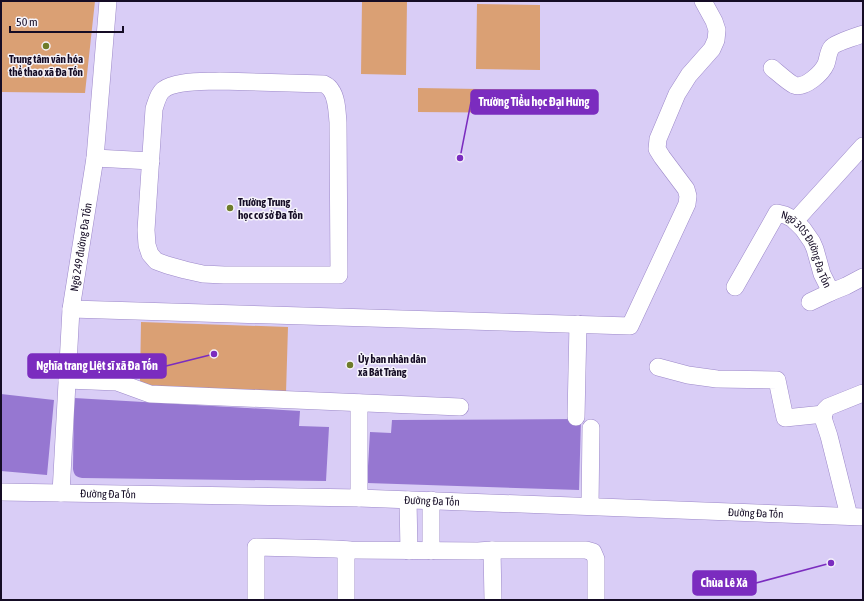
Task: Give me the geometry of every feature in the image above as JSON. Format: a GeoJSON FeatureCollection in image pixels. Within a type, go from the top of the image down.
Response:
{"type":"FeatureCollection","features":[{"type":"Feature","properties":{"kind":"street","name":"Ngõ 249 đường Đa Tốn"},"geometry":{"type":"LineString","coordinates":[[62,493],[71,309],[95,158],[108,1]]}},
{"type":"Feature","properties":{"kind":"street"},"geometry":{"type":"LineString","coordinates":[[71,309],[630,326],[687,204],[688,196],[686,189],[657,149],[658,139],[677,94],[689,75],[712,49],[716,40],[717,30],[703,1]]}},
{"type":"Feature","properties":{"kind":"street"},"geometry":{"type":"LineString","coordinates":[[772,68],[794,85],[804,84],[814,78],[825,66],[832,47],[836,43],[863,34]]}},
{"type":"Feature","properties":{"kind":"street"},"geometry":{"type":"LineString","coordinates":[[220,81],[324,84],[331,89],[337,108],[339,275],[203,274],[156,261],[150,254],[146,238],[151,161],[154,110],[157,99],[163,90],[175,84],[220,81]]}},
{"type":"Feature","properties":{"kind":"street"},"geometry":{"type":"LineString","coordinates":[[795,222],[863,146]]}},
{"type":"Feature","properties":{"kind":"street"},"geometry":{"type":"LineString","coordinates":[[95,158],[151,161]]}},
{"type":"Feature","properties":{"kind":"street","name":"Ngõ 305 Đường Đa Tốn"},"geometry":{"type":"LineString","coordinates":[[735,287],[777,213],[786,215],[793,219],[803,229],[812,242],[822,274],[831,292],[863,277]]}},
{"type":"Feature","properties":{"kind":"street"},"geometry":{"type":"LineString","coordinates":[[810,302],[831,292]]}},
{"type":"Feature","properties":{"kind":"street"},"geometry":{"type":"LineString","coordinates":[[576,418],[578,324]]}},
{"type":"Feature","properties":{"kind":"street"},"geometry":{"type":"LineString","coordinates":[[658,367],[688,375],[717,379],[777,380],[785,418],[824,414]]}},
{"type":"Feature","properties":{"kind":"street"},"geometry":{"type":"LineString","coordinates":[[67,380],[117,382],[150,394],[460,407]]}},
{"type":"Feature","properties":{"kind":"street"},"geometry":{"type":"LineString","coordinates":[[856,516],[823,418],[825,410],[828,407],[863,393]]}},
{"type":"Feature","properties":{"kind":"street"},"geometry":{"type":"LineString","coordinates":[[359,403],[359,498]]}},
{"type":"Feature","properties":{"kind":"street"},"geometry":{"type":"LineString","coordinates":[[590,506],[591,428]]}},
{"type":"Feature","properties":{"kind":"street","name":"Đường Đa Tốn"},"geometry":{"type":"LineString","coordinates":[[1,492],[431,500],[856,516]]}},
{"type":"Feature","properties":{"kind":"street"},"geometry":{"type":"LineString","coordinates":[[408,500],[409,551]]}},
{"type":"Feature","properties":{"kind":"street"},"geometry":{"type":"LineString","coordinates":[[431,500],[432,551]]}},
{"type":"Feature","properties":{"kind":"street"},"geometry":{"type":"LineString","coordinates":[[256,600],[256,547],[409,551],[556,549],[590,551],[593,552],[596,559],[596,600]]}},
{"type":"Feature","properties":{"kind":"street"},"geometry":{"type":"LineString","coordinates":[[346,550],[346,600]]}},
{"type":"Feature","properties":{"kind":"street"},"geometry":{"type":"LineString","coordinates":[[492,550],[493,600]]}},
{"type":"Feature","properties":{"kind":"shaded area","name":"Trung tâm văn hóa thể thao xã Đa Tốn"},"geometry":{"type":"Polygon","coordinates":[[[1,1],[95,1],[85,93],[1,92],[1,1]]]}},
{"type":"Feature","properties":{"kind":"shaded area"},"geometry":{"type":"Polygon","coordinates":[[[362,1],[407,1],[406,75],[361,74],[362,1]]]}},
{"type":"Feature","properties":{"kind":"shaded area"},"geometry":{"type":"Polygon","coordinates":[[[477,4],[540,5],[540,70],[476,69],[477,4]]]}},
{"type":"Feature","properties":{"kind":"shaded area"},"geometry":{"type":"Polygon","coordinates":[[[418,88],[541,90],[540,113],[418,112],[418,88]]]}},
{"type":"Feature","properties":{"kind":"shaded area"},"geometry":{"type":"Polygon","coordinates":[[[141,322],[288,327],[286,393],[152,388],[140,381],[141,322]]]}},
{"type":"Feature","properties":{"kind":"shaded area"},"geometry":{"type":"Polygon","coordinates":[[[1,394],[54,400],[47,475],[1,471],[1,394]]]}},
{"type":"Feature","properties":{"kind":"shaded area"},"geometry":{"type":"Polygon","coordinates":[[[74,398],[300,411],[299,426],[329,427],[326,481],[78,477],[73,469],[74,398]]]}},
{"type":"Feature","properties":{"kind":"shaded area"},"geometry":{"type":"Polygon","coordinates":[[[581,419],[579,490],[367,483],[370,432],[391,433],[392,420],[581,419]]]}},
{"type":"Feature","properties":{"kind":"place","name":"Trung tâm văn hóa thể thao xã Đa Tốn"},"geometry":{"type":"Point","coordinates":[46,46]}},
{"type":"Feature","properties":{"kind":"place","name":"Trường Tiểu học Đại Hưng"},"geometry":{"type":"Point","coordinates":[460,158]}},
{"type":"Feature","properties":{"kind":"place","name":"Trường Trung học cơ sở Đa Tốn"},"geometry":{"type":"Point","coordinates":[230,208]}},
{"type":"Feature","properties":{"kind":"place","name":"Nghĩa trang Liệt sĩ xã Đa Tốn"},"geometry":{"type":"Point","coordinates":[214,354]}},
{"type":"Feature","properties":{"kind":"place","name":"Ủy ban nhân dân xã Bát Tràng"},"geometry":{"type":"Point","coordinates":[350,365]}},
{"type":"Feature","properties":{"kind":"place","name":"Chùa Lê Xá"},"geometry":{"type":"Point","coordinates":[831,563]}}]}
